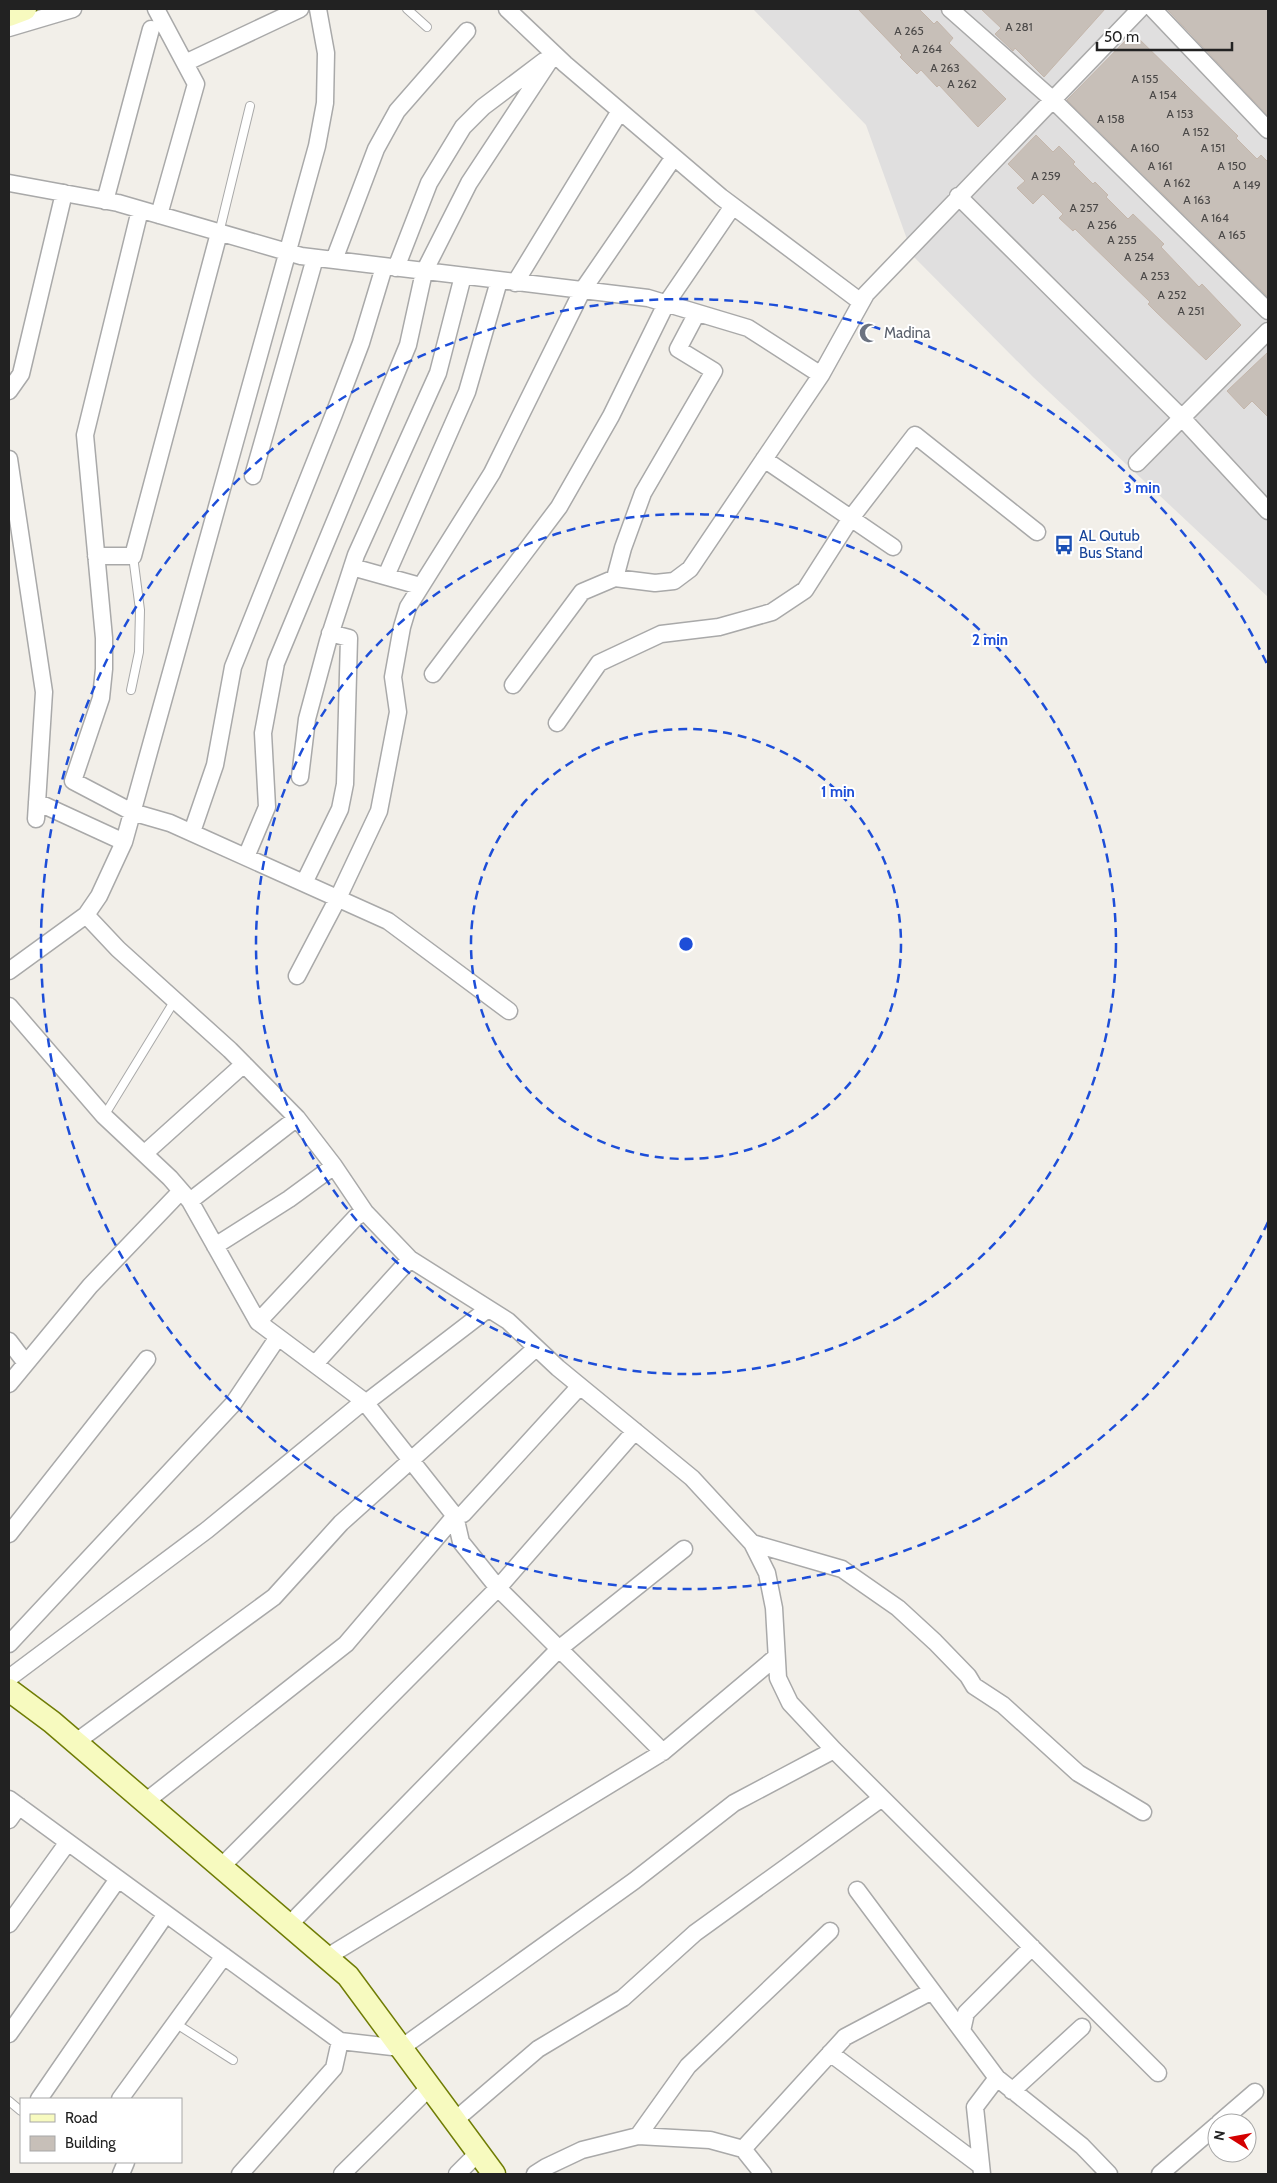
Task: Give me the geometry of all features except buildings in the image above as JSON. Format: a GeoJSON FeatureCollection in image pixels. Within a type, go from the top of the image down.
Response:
{"type":"FeatureCollection","features":[{"type":"Feature","properties":{"kind":"street"},"geometry":{"type":"LineString","coordinates":[[9,15],[25,9]]}},
{"type":"Feature","properties":{"kind":"street"},"geometry":{"type":"LineString","coordinates":[[9,28],[73,9]]}},
{"type":"Feature","properties":{"kind":"street"},"geometry":{"type":"LineString","coordinates":[[156,9],[196,84],[159,215]]}},
{"type":"Feature","properties":{"kind":"street"},"geometry":{"type":"LineString","coordinates":[[185,63],[300,9]]}},
{"type":"Feature","properties":{"kind":"street"},"geometry":{"type":"LineString","coordinates":[[9,971],[86,915],[99,896],[124,842],[317,146],[325,103],[326,53],[318,9]]}},
{"type":"Feature","properties":{"kind":"street"},"geometry":{"type":"LineString","coordinates":[[507,9],[554,54],[733,206],[861,302]]}},
{"type":"Feature","properties":{"kind":"street"},"geometry":{"type":"LineString","coordinates":[[950,9],[1052,99],[1268,312]]}},
{"type":"Feature","properties":{"kind":"street"},"geometry":{"type":"LineString","coordinates":[[512,685],[582,592],[615,578],[655,583],[674,581],[690,569],[821,375],[866,294],[958,196],[1140,9]]}},
{"type":"Feature","properties":{"kind":"street"},"geometry":{"type":"LineString","coordinates":[[1153,9],[1268,130]]}},
{"type":"Feature","properties":{"kind":"street"},"geometry":{"type":"LineString","coordinates":[[106,201],[151,29]]}},
{"type":"Feature","properties":{"kind":"street"},"geometry":{"type":"LineString","coordinates":[[334,260],[376,149],[398,111],[467,30]]}},
{"type":"Feature","properties":{"kind":"street"},"geometry":{"type":"LineString","coordinates":[[192,832],[215,765],[233,667],[341,396],[390,267],[429,183],[463,127],[483,106],[554,54]]}},
{"type":"Feature","properties":{"kind":"street"},"geometry":{"type":"LineString","coordinates":[[246,857],[267,807],[263,732],[276,663],[408,345],[424,272],[469,183],[554,54]]}},
{"type":"Feature","properties":{"kind":"street"},"geometry":{"type":"LineString","coordinates":[[386,576],[467,392],[507,282],[620,111]]}},
{"type":"Feature","properties":{"kind":"street"},"geometry":{"type":"LineString","coordinates":[[297,976],[338,898],[379,811],[398,712],[393,677],[402,627],[408,607],[492,473],[582,291],[674,157]]}},
{"type":"Feature","properties":{"kind":"street"},"geometry":{"type":"LineString","coordinates":[[9,183],[106,201],[288,253],[424,272],[648,298],[748,328],[821,375]]}},
{"type":"Feature","properties":{"kind":"street"},"geometry":{"type":"LineString","coordinates":[[9,390],[21,374],[64,193]]}},
{"type":"Feature","properties":{"kind":"street"},"geometry":{"type":"LineString","coordinates":[[958,196],[1182,419],[1268,511]]}},
{"type":"Feature","properties":{"kind":"street"},"geometry":{"type":"LineString","coordinates":[[433,674],[559,507],[611,416],[666,304],[733,206]]}},
{"type":"Feature","properties":{"kind":"street"},"geometry":{"type":"LineString","coordinates":[[140,210],[85,435],[104,638],[104,669],[101,698],[73,782],[132,812],[170,823],[192,832],[388,921],[509,1011]]}},
{"type":"Feature","properties":{"kind":"street"},"geometry":{"type":"LineString","coordinates":[[96,556],[132,556],[219,232]]}},
{"type":"Feature","properties":{"kind":"street"},"geometry":{"type":"LineString","coordinates":[[253,476],[316,258]]}},
{"type":"Feature","properties":{"kind":"street"},"geometry":{"type":"LineString","coordinates":[[300,777],[307,719],[330,633],[352,567],[438,373],[463,276]]}},
{"type":"Feature","properties":{"kind":"street"},"geometry":{"type":"LineString","coordinates":[[615,578],[623,548],[643,493],[714,371],[678,349],[697,313]]}},
{"type":"Feature","properties":{"kind":"street"},"geometry":{"type":"LineString","coordinates":[[1137,463],[1268,331]]}},
{"type":"Feature","properties":{"kind":"street"},"geometry":{"type":"LineString","coordinates":[[557,723],[599,663],[662,634],[718,627],[772,612],[805,590],[851,518],[915,434],[1037,532]]}},
{"type":"Feature","properties":{"kind":"street"},"geometry":{"type":"LineString","coordinates":[[9,459],[44,692],[36,819]]}},
{"type":"Feature","properties":{"kind":"street"},"geometry":{"type":"LineString","coordinates":[[764,459],[893,547]]}},
{"type":"Feature","properties":{"kind":"street"},"geometry":{"type":"LineString","coordinates":[[352,567],[420,586]]}},
{"type":"Feature","properties":{"kind":"street"},"geometry":{"type":"LineString","coordinates":[[304,883],[340,809],[345,784],[349,638],[330,633]]}},
{"type":"Feature","properties":{"kind":"street"},"geometry":{"type":"LineString","coordinates":[[37,802],[124,842]]}},
{"type":"Feature","properties":{"kind":"street"},"geometry":{"type":"LineString","coordinates":[[86,915],[118,949],[244,1064],[297,1118],[334,1166],[365,1212],[410,1259],[508,1321],[580,1386],[692,1478],[752,1542],[767,1573],[774,1608],[778,1678],[790,1703],[834,1750],[1158,2073]]}},
{"type":"Feature","properties":{"kind":"street"},"geometry":{"type":"LineString","coordinates":[[9,1006],[104,1116],[186,1196],[258,1322],[315,1364],[368,1399],[411,1461],[459,1515],[461,1542],[498,1588],[663,1752]]}},
{"type":"Feature","properties":{"kind":"street"},"geometry":{"type":"LineString","coordinates":[[144,1154],[244,1064]]}},
{"type":"Feature","properties":{"kind":"street"},"geometry":{"type":"LineString","coordinates":[[9,1384],[25,1362],[90,1286],[186,1196],[297,1118]]}},
{"type":"Feature","properties":{"kind":"street"},"geometry":{"type":"LineString","coordinates":[[215,1246],[289,1199],[334,1166]]}},
{"type":"Feature","properties":{"kind":"street"},"geometry":{"type":"LineString","coordinates":[[258,1322],[356,1217],[365,1212]]}},
{"type":"Feature","properties":{"kind":"street"},"geometry":{"type":"LineString","coordinates":[[315,1364],[410,1259]]}},
{"type":"Feature","properties":{"kind":"street"},"geometry":{"type":"LineString","coordinates":[[9,1678],[207,1530],[368,1399],[488,1309]]}},
{"type":"Feature","properties":{"kind":"street"},"geometry":{"type":"LineString","coordinates":[[9,1644],[233,1404],[278,1337]]}},
{"type":"Feature","properties":{"kind":"street"},"geometry":{"type":"LineString","coordinates":[[9,1341],[25,1362]]}},
{"type":"Feature","properties":{"kind":"street"},"geometry":{"type":"LineString","coordinates":[[76,1742],[274,1597],[341,1523],[536,1348]]}},
{"type":"Feature","properties":{"kind":"street"},"geometry":{"type":"LineString","coordinates":[[9,1534],[147,1359]]}},
{"type":"Feature","properties":{"kind":"street"},"geometry":{"type":"LineString","coordinates":[[145,1802],[346,1644],[459,1515],[580,1386]]}},
{"type":"Feature","properties":{"kind":"street"},"geometry":{"type":"LineString","coordinates":[[221,1867],[498,1588],[635,1431]]}},
{"type":"Feature","properties":{"kind":"street"},"geometry":{"type":"LineString","coordinates":[[752,1542],[842,1569],[858,1580],[898,1608],[935,1642],[968,1676],[974,1686],[1003,1705],[1078,1773],[1143,1812]]}},
{"type":"Feature","properties":{"kind":"street"},"geometry":{"type":"LineString","coordinates":[[288,1925],[560,1648],[684,1549]]}},
{"type":"Feature","properties":{"kind":"street"},"geometry":{"type":"LineString","coordinates":[[327,1957],[663,1752],[776,1657]]}},
{"type":"Feature","properties":{"kind":"street"},"geometry":{"type":"LineString","coordinates":[[9,1690],[76,1742],[348,1976],[494,2174]]}},
{"type":"Feature","properties":{"kind":"street"},"geometry":{"type":"LineString","coordinates":[[9,1820],[14,1802],[340,2041],[401,2048],[634,1881],[734,1803],[834,1750]]}},
{"type":"Feature","properties":{"kind":"street"},"geometry":{"type":"LineString","coordinates":[[454,2121],[538,2049],[624,1998],[695,1933],[882,1798]]}},
{"type":"Feature","properties":{"kind":"street"},"geometry":{"type":"LineString","coordinates":[[9,1924],[68,1842]]}},
{"type":"Feature","properties":{"kind":"street"},"geometry":{"type":"LineString","coordinates":[[9,2034],[118,1879]]}},
{"type":"Feature","properties":{"kind":"street"},"geometry":{"type":"LineString","coordinates":[[857,1890],[997,2078],[1082,2146],[1109,2174]]}},
{"type":"Feature","properties":{"kind":"street"},"geometry":{"type":"LineString","coordinates":[[40,2098],[166,1914]]}},
{"type":"Feature","properties":{"kind":"street"},"geometry":{"type":"LineString","coordinates":[[638,2136],[688,2066],[830,1931]]}},
{"type":"Feature","properties":{"kind":"street"},"geometry":{"type":"LineString","coordinates":[[962,2032],[966,2013],[1032,1947]]}},
{"type":"Feature","properties":{"kind":"street"},"geometry":{"type":"LineString","coordinates":[[121,2098],[224,1956]]}},
{"type":"Feature","properties":{"kind":"street"},"geometry":{"type":"LineString","coordinates":[[743,2149],[845,2037],[932,1991]]}},
{"type":"Feature","properties":{"kind":"street"},"geometry":{"type":"LineString","coordinates":[[1012,2091],[1082,2026]]}},
{"type":"Feature","properties":{"kind":"street"},"geometry":{"type":"LineString","coordinates":[[240,2174],[334,2068],[340,2041]]}},
{"type":"Feature","properties":{"kind":"street"},"geometry":{"type":"LineString","coordinates":[[830,2053],[982,2170]]}},
{"type":"Feature","properties":{"kind":"street"},"geometry":{"type":"LineString","coordinates":[[982,2170],[974,2107],[997,2078]]}},
{"type":"Feature","properties":{"kind":"street"},"geometry":{"type":"LineString","coordinates":[[342,2174],[430,2087]]}},
{"type":"Feature","properties":{"kind":"street"},"geometry":{"type":"LineString","coordinates":[[1231,2113],[1255,2092]]}},
{"type":"Feature","properties":{"kind":"street"},"geometry":{"type":"LineString","coordinates":[[1160,2174],[1207,2133]]}},
{"type":"Feature","properties":{"kind":"street"},"geometry":{"type":"LineString","coordinates":[[535,2174],[546,2166],[582,2150],[638,2136],[710,2140],[743,2149],[763,2174]]}},
{"type":"Feature","properties":{"kind":"street"},"geometry":{"type":"LineString","coordinates":[[457,2174],[478,2153]]}},
{"type":"Feature","properties":{"kind":"lane"},"geometry":{"type":"LineString","coordinates":[[407,9],[426,27]]}},
{"type":"Feature","properties":{"kind":"lane"},"geometry":{"type":"LineString","coordinates":[[219,232],[250,106]]}},
{"type":"Feature","properties":{"kind":"lane"},"geometry":{"type":"LineString","coordinates":[[131,690],[139,652],[140,610],[132,556]]}},
{"type":"Feature","properties":{"kind":"lane"},"geometry":{"type":"LineString","coordinates":[[104,1116],[175,1000]]}},
{"type":"Feature","properties":{"kind":"lane"},"geometry":{"type":"LineString","coordinates":[[175,2023],[233,2060]]}},
{"type":"Feature","properties":{"kind":"lane"},"geometry":{"type":"LineString","coordinates":[[9,2101],[20,2110]]}},
{"type":"Feature","properties":{"kind":"shaded area"},"geometry":{"type":"Polygon","coordinates":[[[753,9],[1268,9],[1268,597],[1033,377],[913,256],[866,125],[753,9]]]}},
{"type":"Feature","properties":{"kind":"place","name":"Madina"},"geometry":{"type":"Point","coordinates":[869,333]}},
{"type":"Feature","properties":{"kind":"place","name":"AL Qutub Bus Stand"},"geometry":{"type":"Point","coordinates":[1064,545]}}]}
